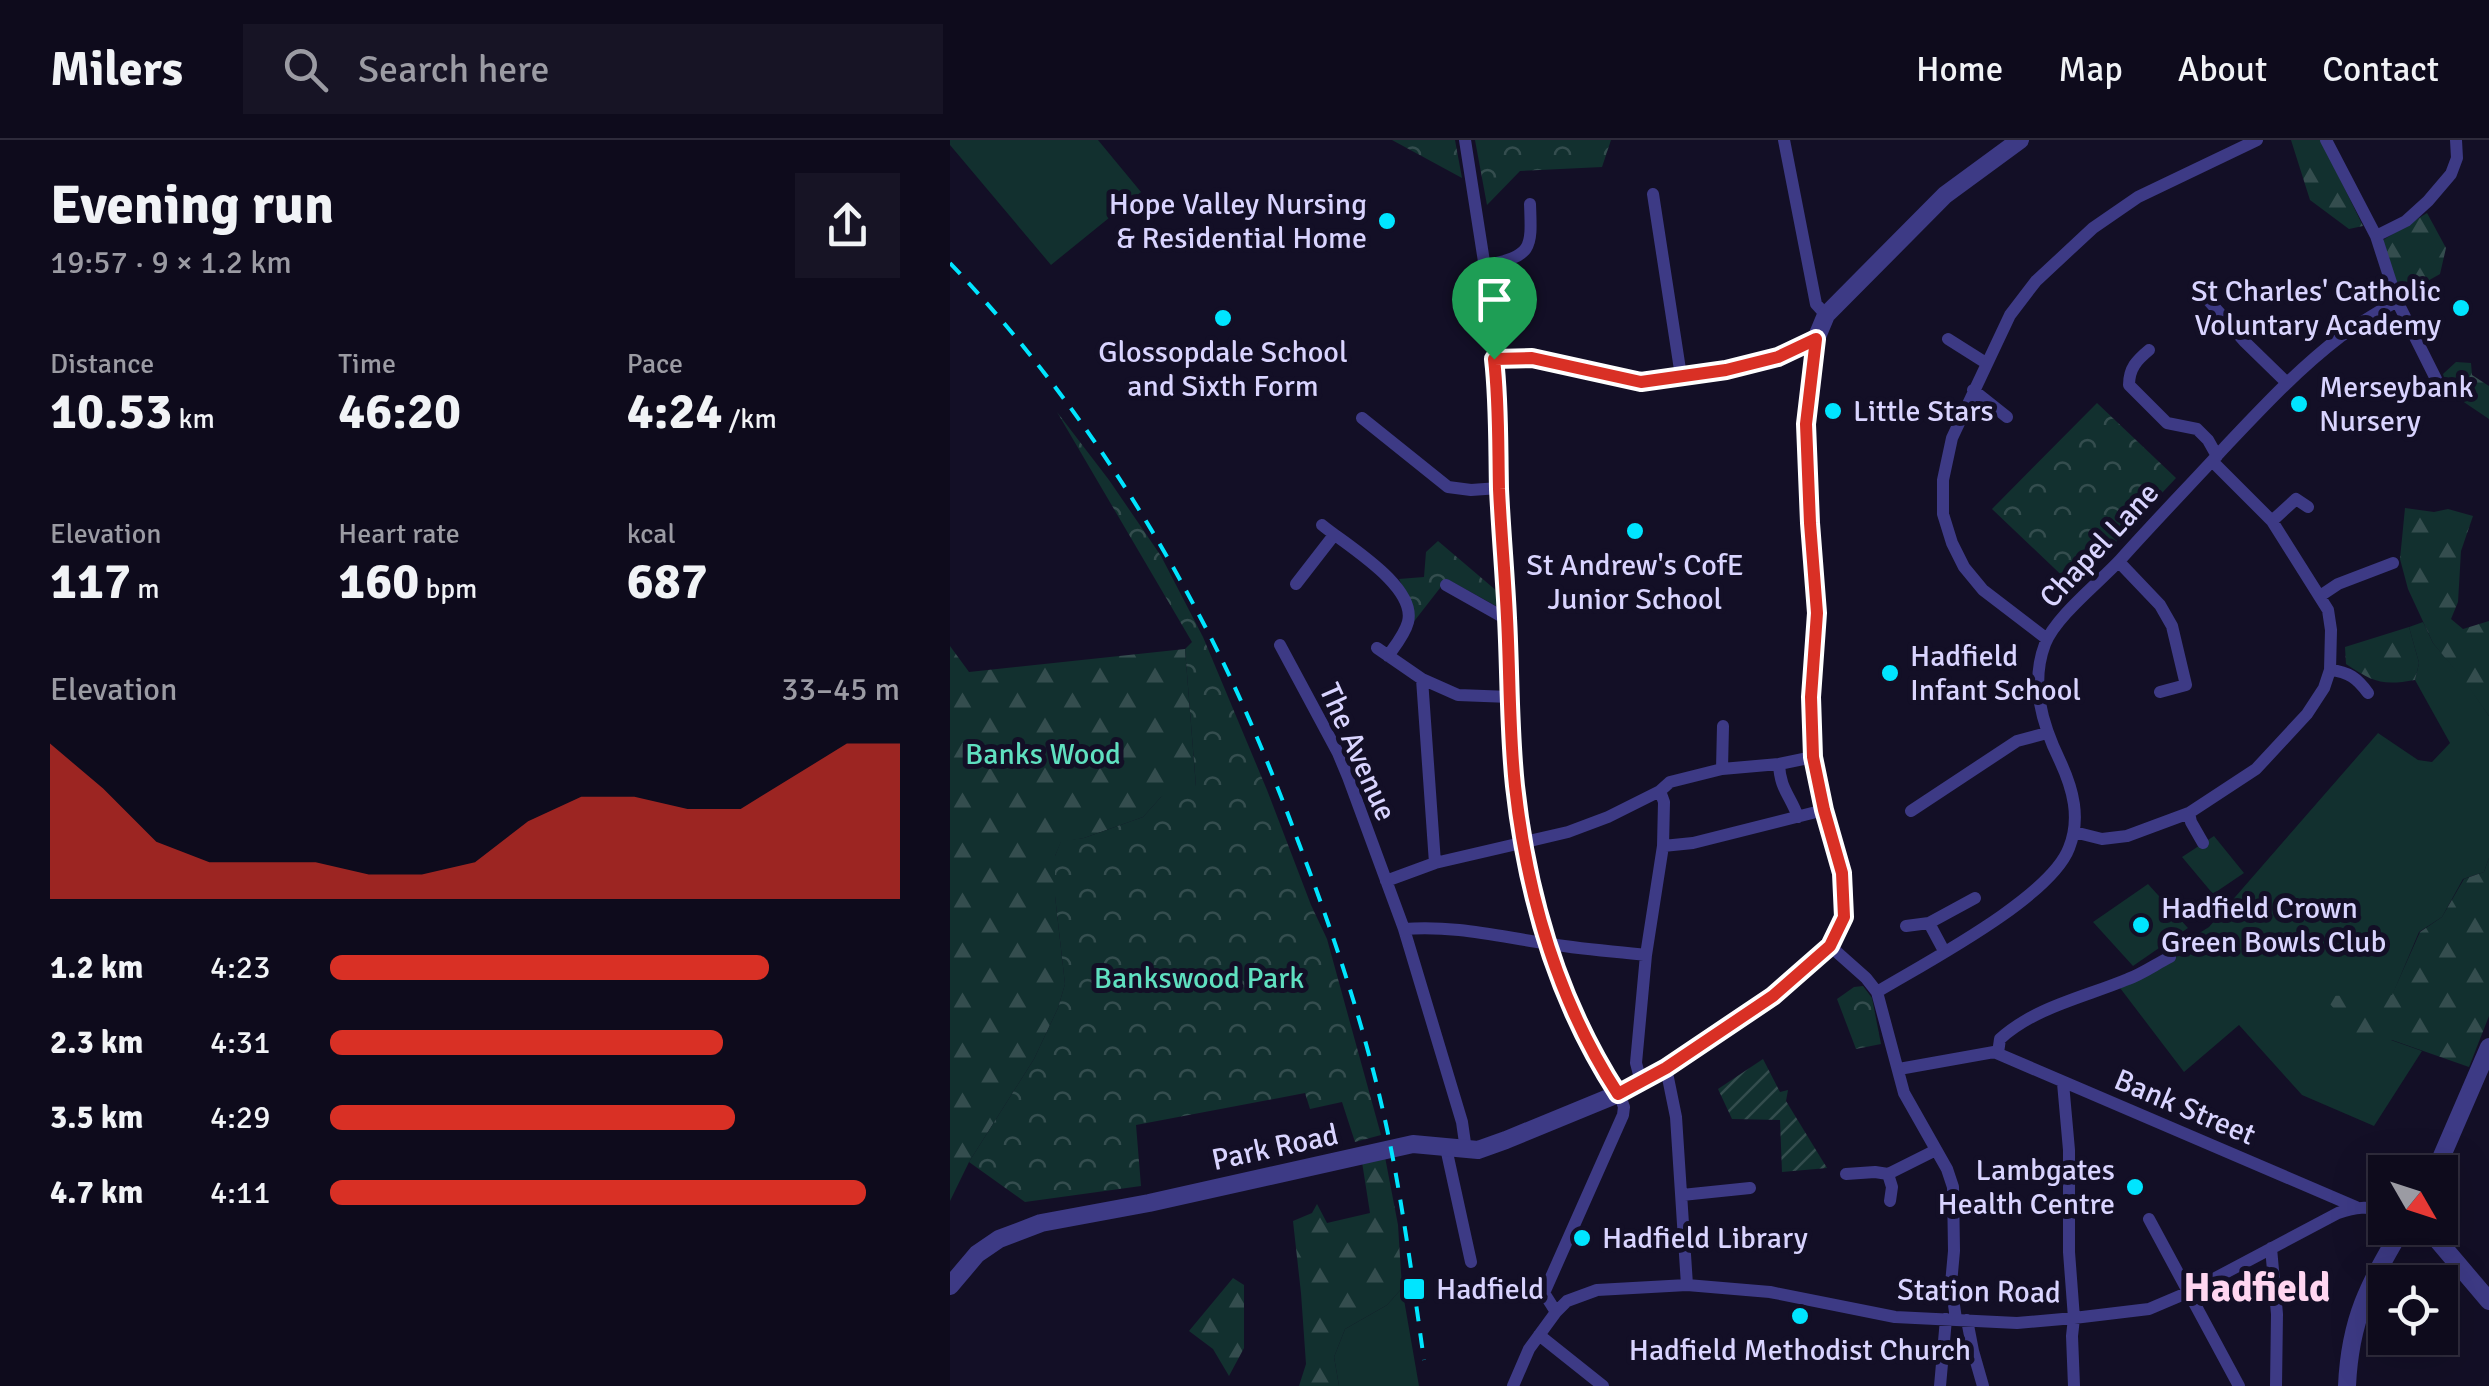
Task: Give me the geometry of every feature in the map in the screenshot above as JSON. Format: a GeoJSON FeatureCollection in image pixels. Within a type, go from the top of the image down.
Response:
{"type":"FeatureCollection","features":[{"type":"Feature","properties":{"kind":"street"},"geometry":{"type":"LineString","coordinates":[[1465,140],[1490,300],[1499,401],[1499,488],[1514,782],[1522,842],[1530,888],[1565,996],[1624,1107],[1544,1293],[1556,1312],[1523,1360],[1513,1386]]}},
{"type":"Feature","properties":{"kind":"street"},"geometry":{"type":"LineString","coordinates":[[1784,140],[1816,304],[1826,315]]}},
{"type":"Feature","properties":{"kind":"street"},"geometry":{"type":"LineString","coordinates":[[1466,1150],[1506,1140],[1642,1082],[1773,996],[1830,946],[1844,917],[1844,898],[1842,873],[1813,757],[1811,697],[1817,613],[1806,424],[1816,339],[1826,315],[1945,195],[2020,140]]}},
{"type":"Feature","properties":{"kind":"street"},"geometry":{"type":"LineString","coordinates":[[2047,639],[1982,590],[1952,543],[1943,514],[1943,480],[1951,444],[2010,315],[2036,281],[2093,228],[2138,198],[2256,140]]}},
{"type":"Feature","properties":{"kind":"street"},"geometry":{"type":"LineString","coordinates":[[2326,140],[2376,236],[2397,301],[2436,379]]}},
{"type":"Feature","properties":{"kind":"street"},"geometry":{"type":"LineString","coordinates":[[2376,236],[2406,221],[2451,174],[2457,158],[2456,140]]}},
{"type":"Feature","properties":{"kind":"street"},"geometry":{"type":"LineString","coordinates":[[1653,194],[1682,376]]}},
{"type":"Feature","properties":{"kind":"street"},"geometry":{"type":"LineString","coordinates":[[1485,266],[1520,255],[1528,248],[1532,235],[1530,204]]}},
{"type":"Feature","properties":{"kind":"street"},"geometry":{"type":"LineString","coordinates":[[2195,285],[2286,382]]}},
{"type":"Feature","properties":{"kind":"street","name":"Chapel Lane"},"geometry":{"type":"LineString","coordinates":[[2074,832],[2074,797],[2041,714],[2039,670],[2047,639],[2286,382],[2343,335],[2397,301]]}},
{"type":"Feature","properties":{"kind":"street"},"geometry":{"type":"LineString","coordinates":[[1494,359],[1532,358],[1641,382],[1726,370],[1778,357],[1816,339]]}},
{"type":"Feature","properties":{"kind":"street"},"geometry":{"type":"LineString","coordinates":[[1948,339],[1986,364]]}},
{"type":"Feature","properties":{"kind":"street"},"geometry":{"type":"LineString","coordinates":[[1877,992],[1994,921],[2044,885],[2063,862],[2074,832],[2102,839],[2127,836],[2189,813],[2256,769],[2307,714],[2324,688],[2330,670],[2328,610],[2272,521],[2214,458],[2208,440],[2197,428],[2167,423],[2129,384],[2134,362],[2149,350]]}},
{"type":"Feature","properties":{"kind":"street"},"geometry":{"type":"LineString","coordinates":[[1974,390],[2007,417]]}},
{"type":"Feature","properties":{"kind":"street"},"geometry":{"type":"LineString","coordinates":[[1362,418],[1448,487],[1499,488]]}},
{"type":"Feature","properties":{"kind":"street"},"geometry":{"type":"LineString","coordinates":[[2272,521],[2296,499],[2308,507]]}},
{"type":"Feature","properties":{"kind":"street"},"geometry":{"type":"LineString","coordinates":[[1322,525],[1390,579],[1406,599],[1408,624],[1382,652],[1422,679],[1458,695],[1510,698]]}},
{"type":"Feature","properties":{"kind":"street"},"geometry":{"type":"LineString","coordinates":[[1296,584],[1334,535]]}},
{"type":"Feature","properties":{"kind":"street"},"geometry":{"type":"LineString","coordinates":[[2119,562],[2160,604],[2172,626],[2186,685],[2160,692]]}},
{"type":"Feature","properties":{"kind":"street"},"geometry":{"type":"LineString","coordinates":[[2320,596],[2338,584],[2393,563]]}},
{"type":"Feature","properties":{"kind":"street"},"geometry":{"type":"LineString","coordinates":[[1446,585],[1500,616],[1507,616]]}},
{"type":"Feature","properties":{"kind":"street","name":"The Avenue"},"geometry":{"type":"LineString","coordinates":[[1280,645],[1338,753],[1404,929],[1462,1122],[1466,1150]]}},
{"type":"Feature","properties":{"kind":"street"},"geometry":{"type":"LineString","coordinates":[[2330,670],[2346,672],[2359,680],[2368,693]]}},
{"type":"Feature","properties":{"kind":"street"},"geometry":{"type":"LineString","coordinates":[[1422,679],[1435,863]]}},
{"type":"Feature","properties":{"kind":"street"},"geometry":{"type":"LineString","coordinates":[[1722,769],[1723,726]]}},
{"type":"Feature","properties":{"kind":"street"},"geometry":{"type":"LineString","coordinates":[[1911,811],[2017,742],[2047,733]]}},
{"type":"Feature","properties":{"kind":"street"},"geometry":{"type":"LineString","coordinates":[[1386,882],[1435,863],[1568,832],[1608,818],[1670,782],[1722,769],[1813,757]]}},
{"type":"Feature","properties":{"kind":"street"},"geometry":{"type":"LineString","coordinates":[[1779,764],[1783,790],[1798,817]]}},
{"type":"Feature","properties":{"kind":"street"},"geometry":{"type":"LineString","coordinates":[[1642,1082],[1636,1063],[1646,955],[1664,846],[1664,802],[1660,791]]}},
{"type":"Feature","properties":{"kind":"street"},"geometry":{"type":"LineString","coordinates":[[1664,846],[1693,843],[1824,810]]}},
{"type":"Feature","properties":{"kind":"street"},"geometry":{"type":"LineString","coordinates":[[2189,813],[2203,843]]}},
{"type":"Feature","properties":{"kind":"street"},"geometry":{"type":"LineString","coordinates":[[1906,926],[1929,923],[1975,898]]}},
{"type":"Feature","properties":{"kind":"street"},"geometry":{"type":"LineString","coordinates":[[1929,923],[1944,951]]}},
{"type":"Feature","properties":{"kind":"street"},"geometry":{"type":"LineString","coordinates":[[1404,929],[1432,926],[1646,955]]}},
{"type":"Feature","properties":{"kind":"street"},"geometry":{"type":"LineString","coordinates":[[1830,946],[1877,992],[1904,1093],[1948,1169],[1953,1187],[1951,1284],[1956,1319],[1984,1386]]}},
{"type":"Feature","properties":{"kind":"street"},"geometry":{"type":"LineString","coordinates":[[1899,1068],[1996,1052],[2000,1038],[2009,1030],[2062,1004],[2132,978],[2170,956]]}},
{"type":"Feature","properties":{"kind":"street"},"geometry":{"type":"LineString","coordinates":[[2442,1155],[2489,1047]]}},
{"type":"Feature","properties":{"kind":"street","name":"Bank Street"},"geometry":{"type":"LineString","coordinates":[[1996,1052],[2356,1207]]}},
{"type":"Feature","properties":{"kind":"street"},"geometry":{"type":"LineString","coordinates":[[1666,1068],[1676,1118],[1687,1285]]}},
{"type":"Feature","properties":{"kind":"street"},"geometry":{"type":"LineString","coordinates":[[2063,1082],[2069,1150],[2074,1386]]}},
{"type":"Feature","properties":{"kind":"street","name":"Park Road"},"geometry":{"type":"LineString","coordinates":[[950,1286],[977,1254],[999,1239],[1042,1222],[1149,1203],[1413,1144],[1466,1150]]}},
{"type":"Feature","properties":{"kind":"street"},"geometry":{"type":"LineString","coordinates":[[1446,1148],[1471,1262]]}},
{"type":"Feature","properties":{"kind":"street"},"geometry":{"type":"LineString","coordinates":[[1846,1174],[1888,1174],[1936,1150]]}},
{"type":"Feature","properties":{"kind":"street"},"geometry":{"type":"LineString","coordinates":[[1888,1174],[1892,1187],[1890,1202]]}},
{"type":"Feature","properties":{"kind":"street"},"geometry":{"type":"LineString","coordinates":[[1682,1196],[1750,1188]]}},
{"type":"Feature","properties":{"kind":"street"},"geometry":{"type":"LineString","coordinates":[[2356,1207],[2368,1207]]}},
{"type":"Feature","properties":{"kind":"street","name":"Station Road"},"geometry":{"type":"LineString","coordinates":[[1556,1312],[1567,1300],[1596,1290],[1687,1285],[1770,1292],[1895,1318],[2017,1323],[2150,1309],[2356,1207]]}},
{"type":"Feature","properties":{"kind":"street"},"geometry":{"type":"LineString","coordinates":[[2149,1218],[2239,1386]]}},
{"type":"Feature","properties":{"kind":"street"},"geometry":{"type":"LineString","coordinates":[[2347,1386],[2360,1306],[2392,1245]]}},
{"type":"Feature","properties":{"kind":"street"},"geometry":{"type":"LineString","coordinates":[[2442,1245],[2489,1301]]}},
{"type":"Feature","properties":{"kind":"street"},"geometry":{"type":"LineString","coordinates":[[2271,1248],[2277,1314],[2276,1386]]}},
{"type":"Feature","properties":{"kind":"street"},"geometry":{"type":"LineString","coordinates":[[1940,1386],[1956,1319]]}},
{"type":"Feature","properties":{"kind":"street"},"geometry":{"type":"LineString","coordinates":[[1539,1335],[1603,1386]]}},
{"type":"Feature","properties":{"kind":"green space"},"geometry":{"type":"Polygon","coordinates":[[[950,140],[1098,140],[1141,192],[1051,265],[950,145],[950,140]]]}},
{"type":"Feature","properties":{"kind":"green space"},"geometry":{"type":"Polygon","coordinates":[[[1392,140],[1455,140],[1462,178],[1392,140]]]}},
{"type":"Feature","properties":{"kind":"green space"},"geometry":{"type":"Polygon","coordinates":[[[1475,140],[1611,140],[1602,167],[1520,171],[1487,205],[1475,140]]]}},
{"type":"Feature","properties":{"kind":"green space"},"geometry":{"type":"Polygon","coordinates":[[[2291,140],[2321,140],[2363,226],[2349,229],[2310,200],[2291,140]]]}},
{"type":"Feature","properties":{"kind":"green space"},"geometry":{"type":"Polygon","coordinates":[[[2427,213],[2446,248],[2440,274],[2401,296],[2383,240],[2427,213]]]}},
{"type":"Feature","properties":{"kind":"green space"},"geometry":{"type":"Polygon","coordinates":[[[2456,362],[2471,363],[2472,375],[2489,386],[2489,419],[2449,392],[2443,374],[2456,362]]]}},
{"type":"Feature","properties":{"kind":"green space"},"geometry":{"type":"Polygon","coordinates":[[[2097,403],[2176,478],[2074,587],[1992,509],[2097,403]]]}},
{"type":"Feature","properties":{"kind":"green space","name":"Bankswood Park"},"geometry":{"type":"Polygon","coordinates":[[[1057,412],[1161,556],[1203,637],[1327,939],[1381,1135],[1355,1142],[1342,1102],[1310,1109],[1305,1093],[1136,1125],[1141,1186],[1025,1202],[969,1162],[1034,1059],[1065,984],[1055,896],[1055,856],[1061,841],[1084,838],[1143,817],[1173,789],[1196,786],[1185,649],[1192,642],[1057,412]]]}},
{"type":"Feature","properties":{"kind":"green space"},"geometry":{"type":"Polygon","coordinates":[[[2405,508],[2434,512],[2448,509],[2473,516],[2461,551],[2458,602],[2451,619],[2463,629],[2489,621],[2489,716],[2433,643],[2408,589],[2400,559],[2405,508]]]}},
{"type":"Feature","properties":{"kind":"green space"},"geometry":{"type":"Polygon","coordinates":[[[1438,541],[1498,592],[1498,607],[1447,579],[1412,624],[1412,605],[1399,579],[1424,577],[1426,552],[1438,541]]]}},
{"type":"Feature","properties":{"kind":"green space"},"geometry":{"type":"Polygon","coordinates":[[[2423,622],[2433,643],[2489,716],[2489,858],[2484,872],[2463,879],[2442,917],[2419,932],[2392,996],[2391,1040],[2422,1051],[2374,1126],[2302,1095],[2239,1025],[2184,1072],[2117,984],[2209,927],[2378,733],[2418,760],[2432,762],[2450,743],[2415,680],[2419,663],[2409,627],[2423,622]]]}},
{"type":"Feature","properties":{"kind":"green space"},"geometry":{"type":"Polygon","coordinates":[[[2409,627],[2419,663],[2415,680],[2378,681],[2346,664],[2345,647],[2409,627]]]}},
{"type":"Feature","properties":{"kind":"green space","name":"Banks Wood"},"geometry":{"type":"Polygon","coordinates":[[[950,646],[969,672],[1185,649],[1196,787],[1161,797],[1143,817],[1061,842],[1055,856],[1055,896],[1065,984],[1058,1008],[1034,1059],[969,1162],[950,1201],[950,646]]]}},
{"type":"Feature","properties":{"kind":"green space"},"geometry":{"type":"Polygon","coordinates":[[[2214,836],[2244,873],[2213,894],[2182,857],[2214,836]]]}},
{"type":"Feature","properties":{"kind":"green space"},"geometry":{"type":"Polygon","coordinates":[[[2489,858],[2489,1016],[2469,1067],[2392,1040],[2372,1052],[2323,996],[2392,995],[2420,932],[2442,917],[2464,879],[2484,872],[2489,858]]]}},
{"type":"Feature","properties":{"kind":"green space","name":"Hadfield Crown Green Bowls Club"},"geometry":{"type":"Polygon","coordinates":[[[2148,884],[2188,928],[2133,966],[2093,922],[2148,884]]]}},
{"type":"Feature","properties":{"kind":"green space"},"geometry":{"type":"Polygon","coordinates":[[[1863,986],[1872,998],[1881,1044],[1856,1049],[1837,999],[1854,987],[1863,986]]]}},
{"type":"Feature","properties":{"kind":"green space"},"geometry":{"type":"Polygon","coordinates":[[[1763,1059],[1780,1092],[1788,1090],[1786,1101],[1827,1168],[1782,1172],[1780,1120],[1732,1119],[1718,1089],[1763,1059]]]}},
{"type":"Feature","properties":{"kind":"green space"},"geometry":{"type":"Polygon","coordinates":[[[1385,1157],[1398,1225],[1402,1288],[1387,1305],[1345,1329],[1334,1357],[1339,1386],[1299,1386],[1306,1364],[1293,1221],[1312,1213],[1317,1204],[1327,1223],[1370,1213],[1362,1162],[1385,1157]]]}},
{"type":"Feature","properties":{"kind":"green space"},"geometry":{"type":"Polygon","coordinates":[[[1233,1278],[1244,1285],[1244,1348],[1229,1376],[1213,1349],[1189,1331],[1233,1278]]]}},
{"type":"Feature","properties":{"kind":"green space"},"geometry":{"type":"Polygon","coordinates":[[[1402,1288],[1419,1386],[1339,1386],[1334,1357],[1345,1329],[1387,1305],[1402,1288]]]}},
{"type":"Feature","properties":{"kind":"railway"},"geometry":{"type":"LineString","coordinates":[[950,263],[1021,343],[1116,474],[1198,613],[1252,725],[1324,912],[1369,1056],[1398,1186],[1424,1360]]}},
{"type":"Feature","properties":{"kind":"place","name":"Hope Valley Nursing & Residential Home"},"geometry":{"type":"Point","coordinates":[1387,221]}},
{"type":"Feature","properties":{"kind":"place","name":"St Charles' Catholic Voluntary Academy"},"geometry":{"type":"Point","coordinates":[2461,308]}},
{"type":"Feature","properties":{"kind":"place","name":"Glossopdale School and Sixth Form"},"geometry":{"type":"Point","coordinates":[1223,318]}},
{"type":"Feature","properties":{"kind":"place","name":"Merseybank Nursery"},"geometry":{"type":"Point","coordinates":[2299,404]}},
{"type":"Feature","properties":{"kind":"place","name":"Little Stars"},"geometry":{"type":"Point","coordinates":[1833,411]}},
{"type":"Feature","properties":{"kind":"place","name":"St Andrew's CofE Junior School"},"geometry":{"type":"Point","coordinates":[1635,531]}},
{"type":"Feature","properties":{"kind":"place","name":"Hadfield Infant School"},"geometry":{"type":"Point","coordinates":[1890,673]}},
{"type":"Feature","properties":{"kind":"place","name":"Hadfield Crown Green Bowls Club"},"geometry":{"type":"Point","coordinates":[2141,925]}},
{"type":"Feature","properties":{"kind":"place","name":"Lambgates Health Centre"},"geometry":{"type":"Point","coordinates":[2135,1187]}},
{"type":"Feature","properties":{"kind":"place","name":"Hadfield Library"},"geometry":{"type":"Point","coordinates":[1582,1238]}},
{"type":"Feature","properties":{"kind":"place","name":"Hadfield"},"geometry":{"type":"Point","coordinates":[1414,1289]}},
{"type":"Feature","properties":{"kind":"place","name":"Hadfield Methodist Church"},"geometry":{"type":"Point","coordinates":[1800,1316]}},
{"type":"Feature","properties":{"kind":"district","name":"Hadfield"},"geometry":{"type":"Point","coordinates":[2257,1287]}},
{"type":"Feature","properties":{"kind":"route"},"geometry":{"type":"LineString","coordinates":[[1816,339],[1806,424],[1817,613],[1811,697],[1813,757],[1842,873],[1844,917],[1830,946],[1773,996],[1666,1068],[1618,1094],[1588,1045],[1565,996],[1530,888],[1522,842],[1514,782],[1499,488],[1499,401],[1494,359],[1532,358],[1641,382],[1726,370],[1778,357],[1816,339]]}}]}
